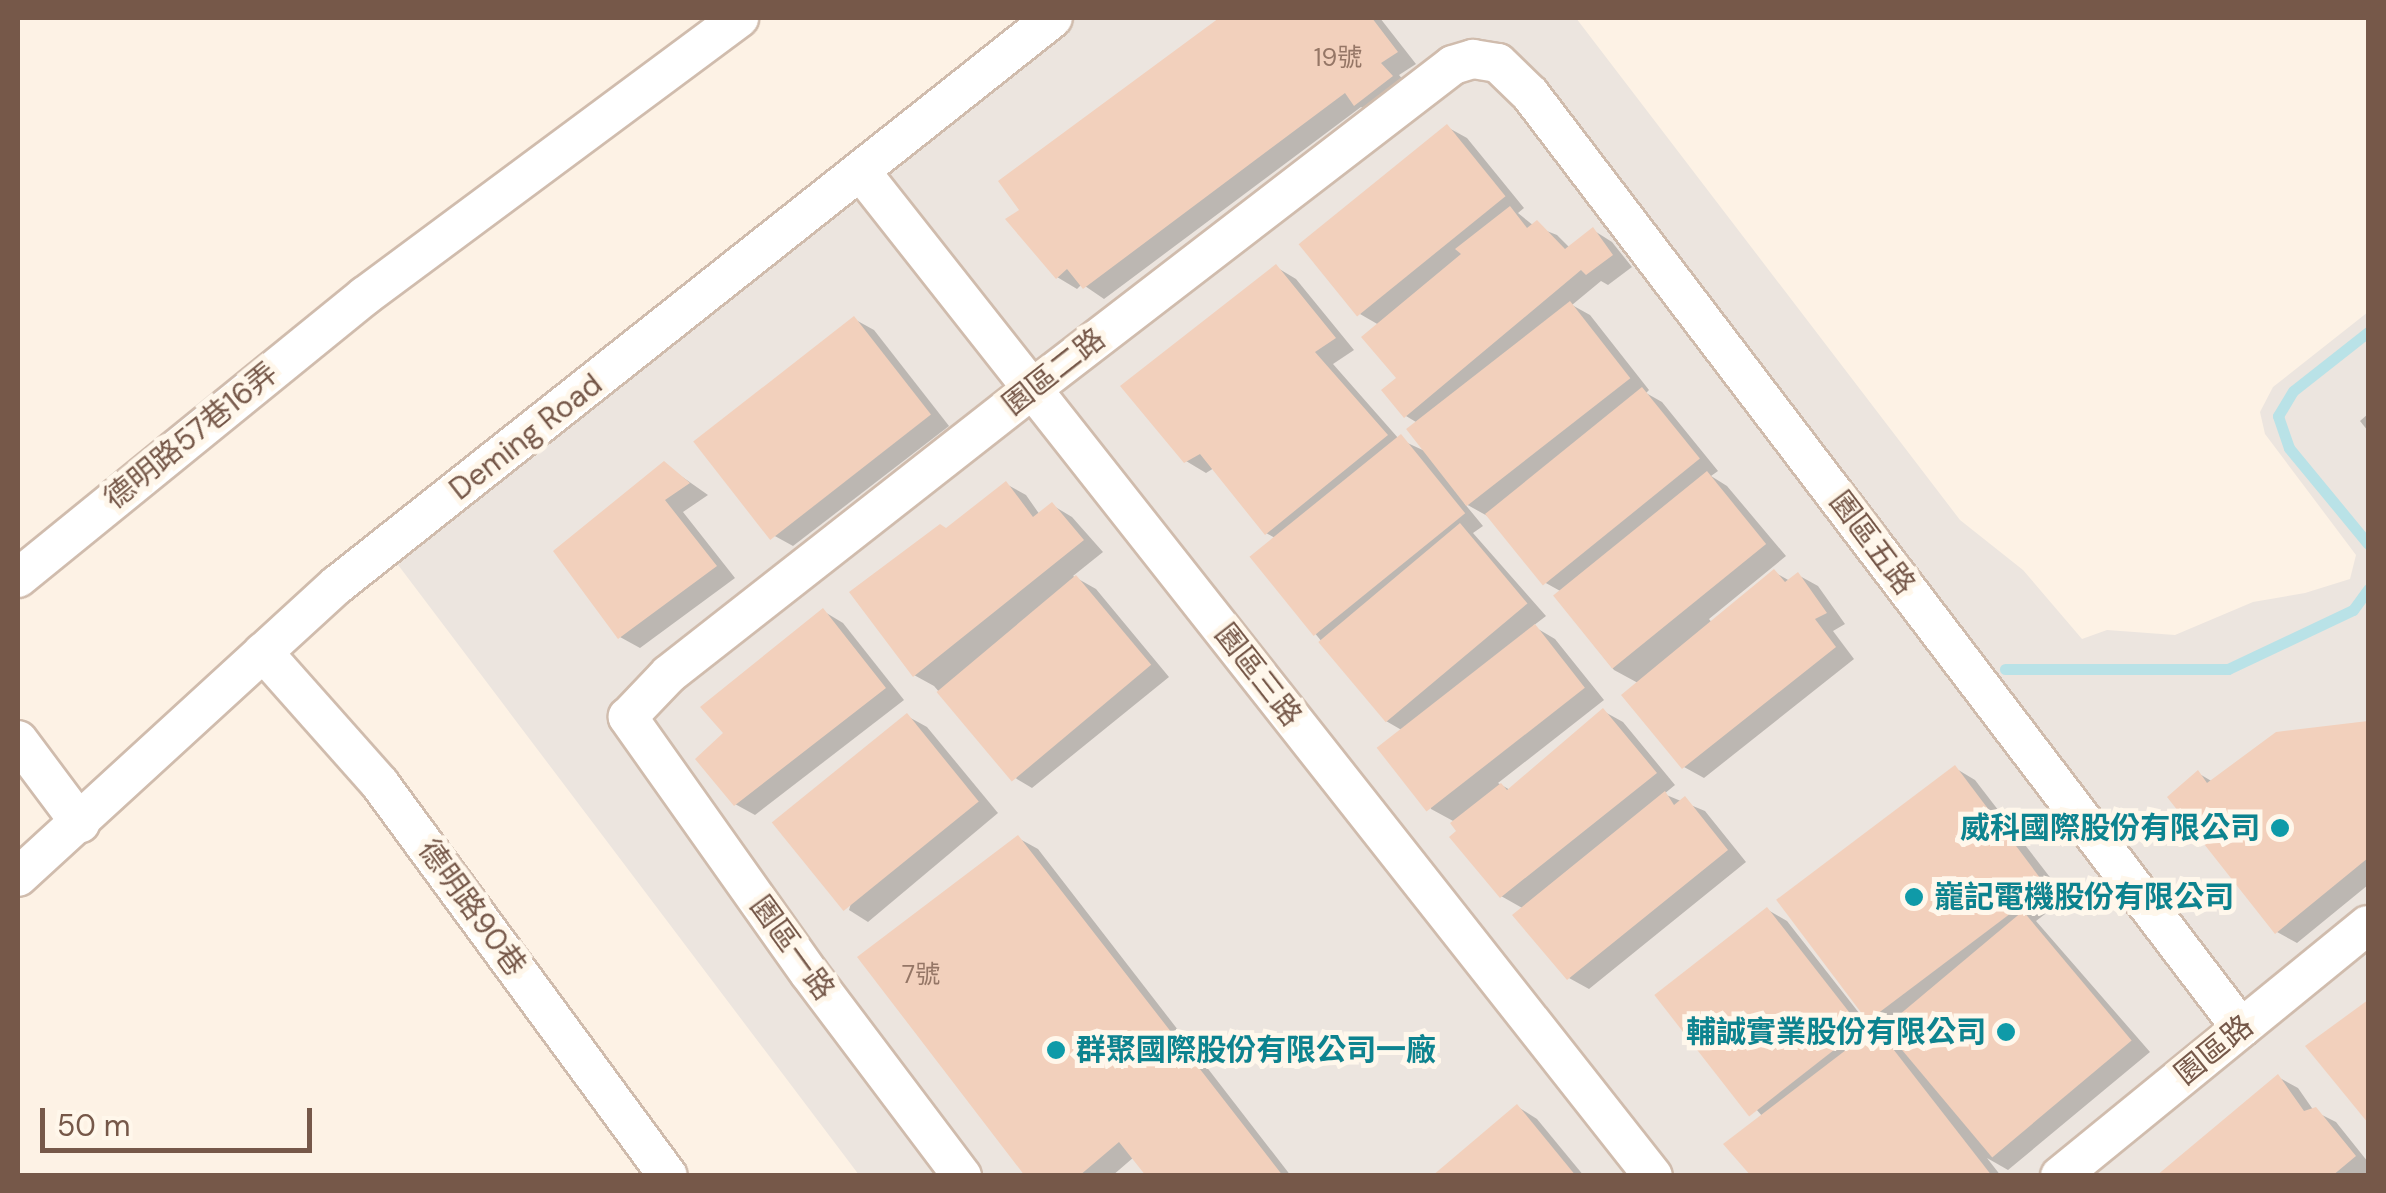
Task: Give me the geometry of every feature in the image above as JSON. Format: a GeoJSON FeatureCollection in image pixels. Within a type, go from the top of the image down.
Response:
{"type":"FeatureCollection","features":[{"type":"Feature","properties":{"kind":"street","name":"德明路57巷16弄"},"geometry":{"type":"LineString","coordinates":[[18,578],[365,296],[739,18]]}},
{"type":"Feature","properties":{"kind":"street","name":"Deming Road"},"geometry":{"type":"LineString","coordinates":[[18,877],[338,586],[1053,18]]}},
{"type":"Feature","properties":{"kind":"street","name":"園區二路"},"geometry":{"type":"LineString","coordinates":[[628,717],[669,674],[1452,65],[1473,60],[1498,63]]}},
{"type":"Feature","properties":{"kind":"street","name":"園區五路"},"geometry":{"type":"LineString","coordinates":[[1498,63],[1530,94],[2241,1028]]}},
{"type":"Feature","properties":{"kind":"street","name":"園區三路"},"geometry":{"type":"LineString","coordinates":[[862,173],[1653,1176]]}},
{"type":"Feature","properties":{"kind":"street","name":"德明路90巷"},"geometry":{"type":"LineString","coordinates":[[262,652],[380,784],[668,1176]]}},
{"type":"Feature","properties":{"kind":"street","name":"園區一路"},"geometry":{"type":"LineString","coordinates":[[628,717],[809,973],[962,1176]]}},
{"type":"Feature","properties":{"kind":"street"},"geometry":{"type":"LineString","coordinates":[[18,740],[80,822]]}},
{"type":"Feature","properties":{"kind":"street","name":"園區路"},"geometry":{"type":"LineString","coordinates":[[2060,1176],[2368,924]]}},
{"type":"Feature","properties":{"kind":"shaded area"},"geometry":{"type":"Polygon","coordinates":[[[1030,18],[1576,18],[1960,520],[2023,570],[2082,639],[2107,630],[2175,635],[2253,602],[2305,593],[2350,579],[2356,555],[2265,434],[2260,412],[2273,387],[2368,312],[2368,1175],[859,1175],[380,541],[1030,18]]]}},
{"type":"Feature","properties":{"kind":"building"},"geometry":{"type":"Polygon","coordinates":[[[1219,18],[1372,18],[1398,52],[1381,63],[1393,76],[1354,106],[1345,93],[1083,289],[1067,269],[1056,279],[1005,219],[1019,210],[998,181],[1219,18]]]}},
{"type":"Feature","properties":{"kind":"building"},"geometry":{"type":"Polygon","coordinates":[[[1447,124],[1506,196],[1357,316],[1299,244],[1447,124]]]}},
{"type":"Feature","properties":{"kind":"building"},"geometry":{"type":"Polygon","coordinates":[[[1510,206],[1527,228],[1537,220],[1565,249],[1593,227],[1613,255],[1586,275],[1581,270],[1404,418],[1381,390],[1396,378],[1361,337],[1461,254],[1455,249],[1510,206]]]}},
{"type":"Feature","properties":{"kind":"building"},"geometry":{"type":"Polygon","coordinates":[[[1276,264],[1336,338],[1315,352],[1388,435],[1265,535],[1200,454],[1184,463],[1120,386],[1276,264]]]}},
{"type":"Feature","properties":{"kind":"building"},"geometry":{"type":"Polygon","coordinates":[[[1570,301],[1630,378],[1466,506],[1406,429],[1570,301]]]}},
{"type":"Feature","properties":{"kind":"building"},"geometry":{"type":"Polygon","coordinates":[[[854,316],[931,415],[770,540],[693,442],[854,316]]]}},
{"type":"Feature","properties":{"kind":"building"},"geometry":{"type":"Polygon","coordinates":[[[1642,387],[1700,458],[1543,586],[1485,514],[1642,387]]]}},
{"type":"Feature","properties":{"kind":"building"},"geometry":{"type":"Polygon","coordinates":[[[1401,434],[1465,513],[1314,636],[1249,557],[1401,434]]]}},
{"type":"Feature","properties":{"kind":"building"},"geometry":{"type":"Polygon","coordinates":[[[664,461],[690,483],[665,500],[717,566],[618,639],[553,551],[664,461]]]}},
{"type":"Feature","properties":{"kind":"building"},"geometry":{"type":"Polygon","coordinates":[[[1707,471],[1766,544],[1612,669],[1553,596],[1707,471]]]}},
{"type":"Feature","properties":{"kind":"building"},"geometry":{"type":"Polygon","coordinates":[[[1006,481],[1033,517],[1052,502],[1084,540],[913,677],[849,592],[940,524],[946,528],[1006,481]]]}},
{"type":"Feature","properties":{"kind":"building"},"geometry":{"type":"Polygon","coordinates":[[[1460,523],[1527,603],[1386,722],[1318,642],[1460,523]]]}},
{"type":"Feature","properties":{"kind":"building"},"geometry":{"type":"Polygon","coordinates":[[[1774,569],[1785,582],[1798,572],[1827,613],[1815,619],[1836,647],[1682,769],[1621,695],[1774,569]]]}},
{"type":"Feature","properties":{"kind":"building"},"geometry":{"type":"Polygon","coordinates":[[[1076,575],[1151,665],[1012,782],[937,692],[1076,575]]]}},
{"type":"Feature","properties":{"kind":"building"},"geometry":{"type":"Polygon","coordinates":[[[823,608],[886,688],[734,806],[695,759],[723,733],[700,707],[823,608]]]}},
{"type":"Feature","properties":{"kind":"building"},"geometry":{"type":"Polygon","coordinates":[[[1535,624],[1585,688],[1426,812],[1377,748],[1535,624]]]}},
{"type":"Feature","properties":{"kind":"building"},"geometry":{"type":"Polygon","coordinates":[[[1603,708],[1657,773],[1500,898],[1449,837],[1456,831],[1450,823],[1501,783],[1507,790],[1603,708]]]}},
{"type":"Feature","properties":{"kind":"building"},"geometry":{"type":"Polygon","coordinates":[[[907,713],[979,802],[844,911],[772,823],[907,713]]]}},
{"type":"Feature","properties":{"kind":"building","name":"威科國際股份有限公司"},"geometry":{"type":"Polygon","coordinates":[[[2368,721],[2368,858],[2275,934],[2167,797],[2198,770],[2207,783],[2276,732],[2368,721]]]}},
{"type":"Feature","properties":{"kind":"building","name":"巃記電機股份有限公司"},"geometry":{"type":"Polygon","coordinates":[[[1955,765],[2046,886],[1868,1021],[1776,900],[1955,765]]]}},
{"type":"Feature","properties":{"kind":"building"},"geometry":{"type":"Polygon","coordinates":[[[1665,791],[1674,805],[1685,796],[1728,850],[1567,980],[1512,915],[1665,791]]]}},
{"type":"Feature","properties":{"kind":"building","name":"群聚國際股份有限公司一廠"},"geometry":{"type":"Polygon","coordinates":[[[1018,835],[1283,1176],[1146,1176],[1119,1142],[1079,1176],[1025,1176],[857,957],[1018,835]]]}},
{"type":"Feature","properties":{"kind":"building"},"geometry":{"type":"Polygon","coordinates":[[[1767,907],[1862,1028],[1749,1116],[1654,995],[1767,907]]]}},
{"type":"Feature","properties":{"kind":"building","name":"輔誠實業股份有限公司"},"geometry":{"type":"Polygon","coordinates":[[[2023,911],[2132,1040],[1992,1157],[1884,1028],[2023,911]]]}},
{"type":"Feature","properties":{"kind":"building"},"geometry":{"type":"Polygon","coordinates":[[[2368,1000],[2368,1123],[2305,1046],[2368,1000]]]}},
{"type":"Feature","properties":{"kind":"building"},"geometry":{"type":"Polygon","coordinates":[[[1876,1027],[1992,1176],[1751,1176],[1723,1144],[1876,1027]]]}},
{"type":"Feature","properties":{"kind":"building"},"geometry":{"type":"Polygon","coordinates":[[[2278,1074],[2304,1111],[2316,1107],[2356,1156],[2332,1176],[2156,1176],[2278,1074]]]}},
{"type":"Feature","properties":{"kind":"building"},"geometry":{"type":"Polygon","coordinates":[[[1517,1104],[1576,1176],[1432,1176],[1517,1104]]]}},
{"type":"Feature","properties":{"kind":"waterway"},"geometry":{"type":"LineString","coordinates":[[2368,332],[2293,391],[2278,416],[2289,448],[2368,544]]}},
{"type":"Feature","properties":{"kind":"waterway"},"geometry":{"type":"LineString","coordinates":[[2005,669],[2228,669],[2353,610],[2368,589]]}},
{"type":"Feature","properties":{"kind":"place","name":"威科國際股份有限公司"},"geometry":{"type":"Point","coordinates":[2280,828]}},
{"type":"Feature","properties":{"kind":"place","name":"巃記電機股份有限公司"},"geometry":{"type":"Point","coordinates":[1914,897]}},
{"type":"Feature","properties":{"kind":"place","name":"輔誠實業股份有限公司"},"geometry":{"type":"Point","coordinates":[2006,1032]}},
{"type":"Feature","properties":{"kind":"place","name":"群聚國際股份有限公司一廠"},"geometry":{"type":"Point","coordinates":[1056,1050]}}]}
